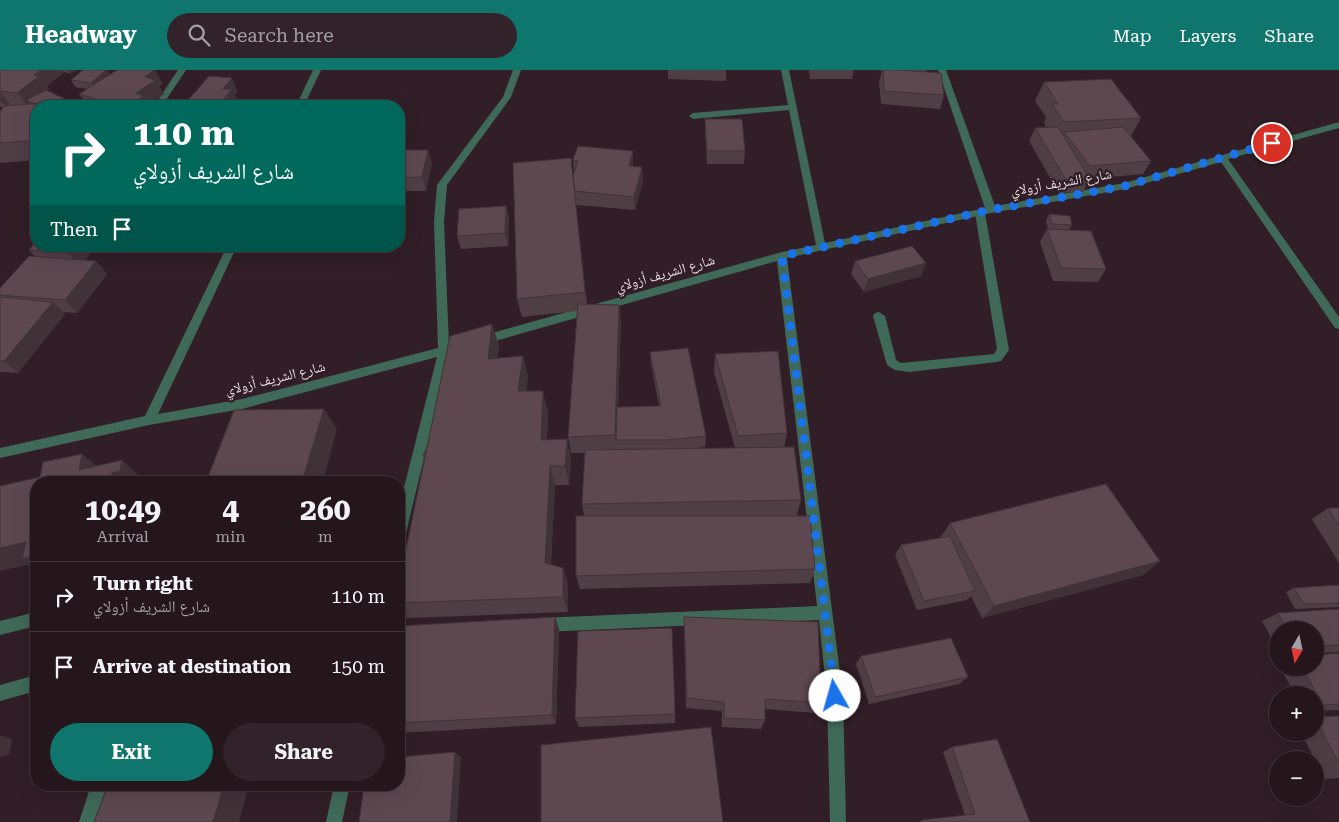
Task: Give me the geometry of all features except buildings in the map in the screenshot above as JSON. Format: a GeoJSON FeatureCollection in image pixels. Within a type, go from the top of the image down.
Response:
{"type":"FeatureCollection","features":[{"type":"Feature","properties":{"kind":"street"},"geometry":{"type":"LineString","coordinates":[[162,100],[182,70]]}},
{"type":"Feature","properties":{"kind":"street"},"geometry":{"type":"LineString","coordinates":[[303,100],[317,70]]}},
{"type":"Feature","properties":{"kind":"street"},"geometry":{"type":"LineString","coordinates":[[405,509],[444,350],[439,222],[442,185],[507,97],[517,70]]}},
{"type":"Feature","properties":{"kind":"street"},"geometry":{"type":"LineString","coordinates":[[785,70],[820,247]]}},
{"type":"Feature","properties":{"kind":"street"},"geometry":{"type":"LineString","coordinates":[[879,316],[891,362],[899,367],[909,368],[997,358],[1003,350],[985,212],[942,70]]}},
{"type":"Feature","properties":{"kind":"street"},"geometry":{"type":"LineString","coordinates":[[693,116],[793,107]]}},
{"type":"Feature","properties":{"kind":"street","name":"شارع الشريف أزولاي"},"geometry":{"type":"LineString","coordinates":[[0,453],[149,420],[242,404],[782,256],[985,212],[1125,186],[1339,124]]}},
{"type":"Feature","properties":{"kind":"street"},"geometry":{"type":"LineString","coordinates":[[1222,157],[1339,326]]}},
{"type":"Feature","properties":{"kind":"street"},"geometry":{"type":"LineString","coordinates":[[149,420],[229,252]]}},
{"type":"Feature","properties":{"kind":"street"},"geometry":{"type":"LineString","coordinates":[[782,256],[835,696],[838,822]]}},
{"type":"Feature","properties":{"kind":"street"},"geometry":{"type":"LineString","coordinates":[[235,421],[242,404]]}},
{"type":"Feature","properties":{"kind":"street"},"geometry":{"type":"LineString","coordinates":[[528,626],[825,613]]}},
{"type":"Feature","properties":{"kind":"street"},"geometry":{"type":"LineString","coordinates":[[0,628],[30,620]]}},
{"type":"Feature","properties":{"kind":"street"},"geometry":{"type":"LineString","coordinates":[[0,693],[30,685]]}},
{"type":"Feature","properties":{"kind":"street"},"geometry":{"type":"LineString","coordinates":[[87,822],[97,791]]}},
{"type":"Feature","properties":{"kind":"street"},"geometry":{"type":"LineString","coordinates":[[334,822],[341,791]]}},
{"type":"Feature","properties":{"kind":"route"},"geometry":{"type":"LineString","coordinates":[[835,696],[782,256],[990,210],[1125,186],[1272,143]]}}]}
